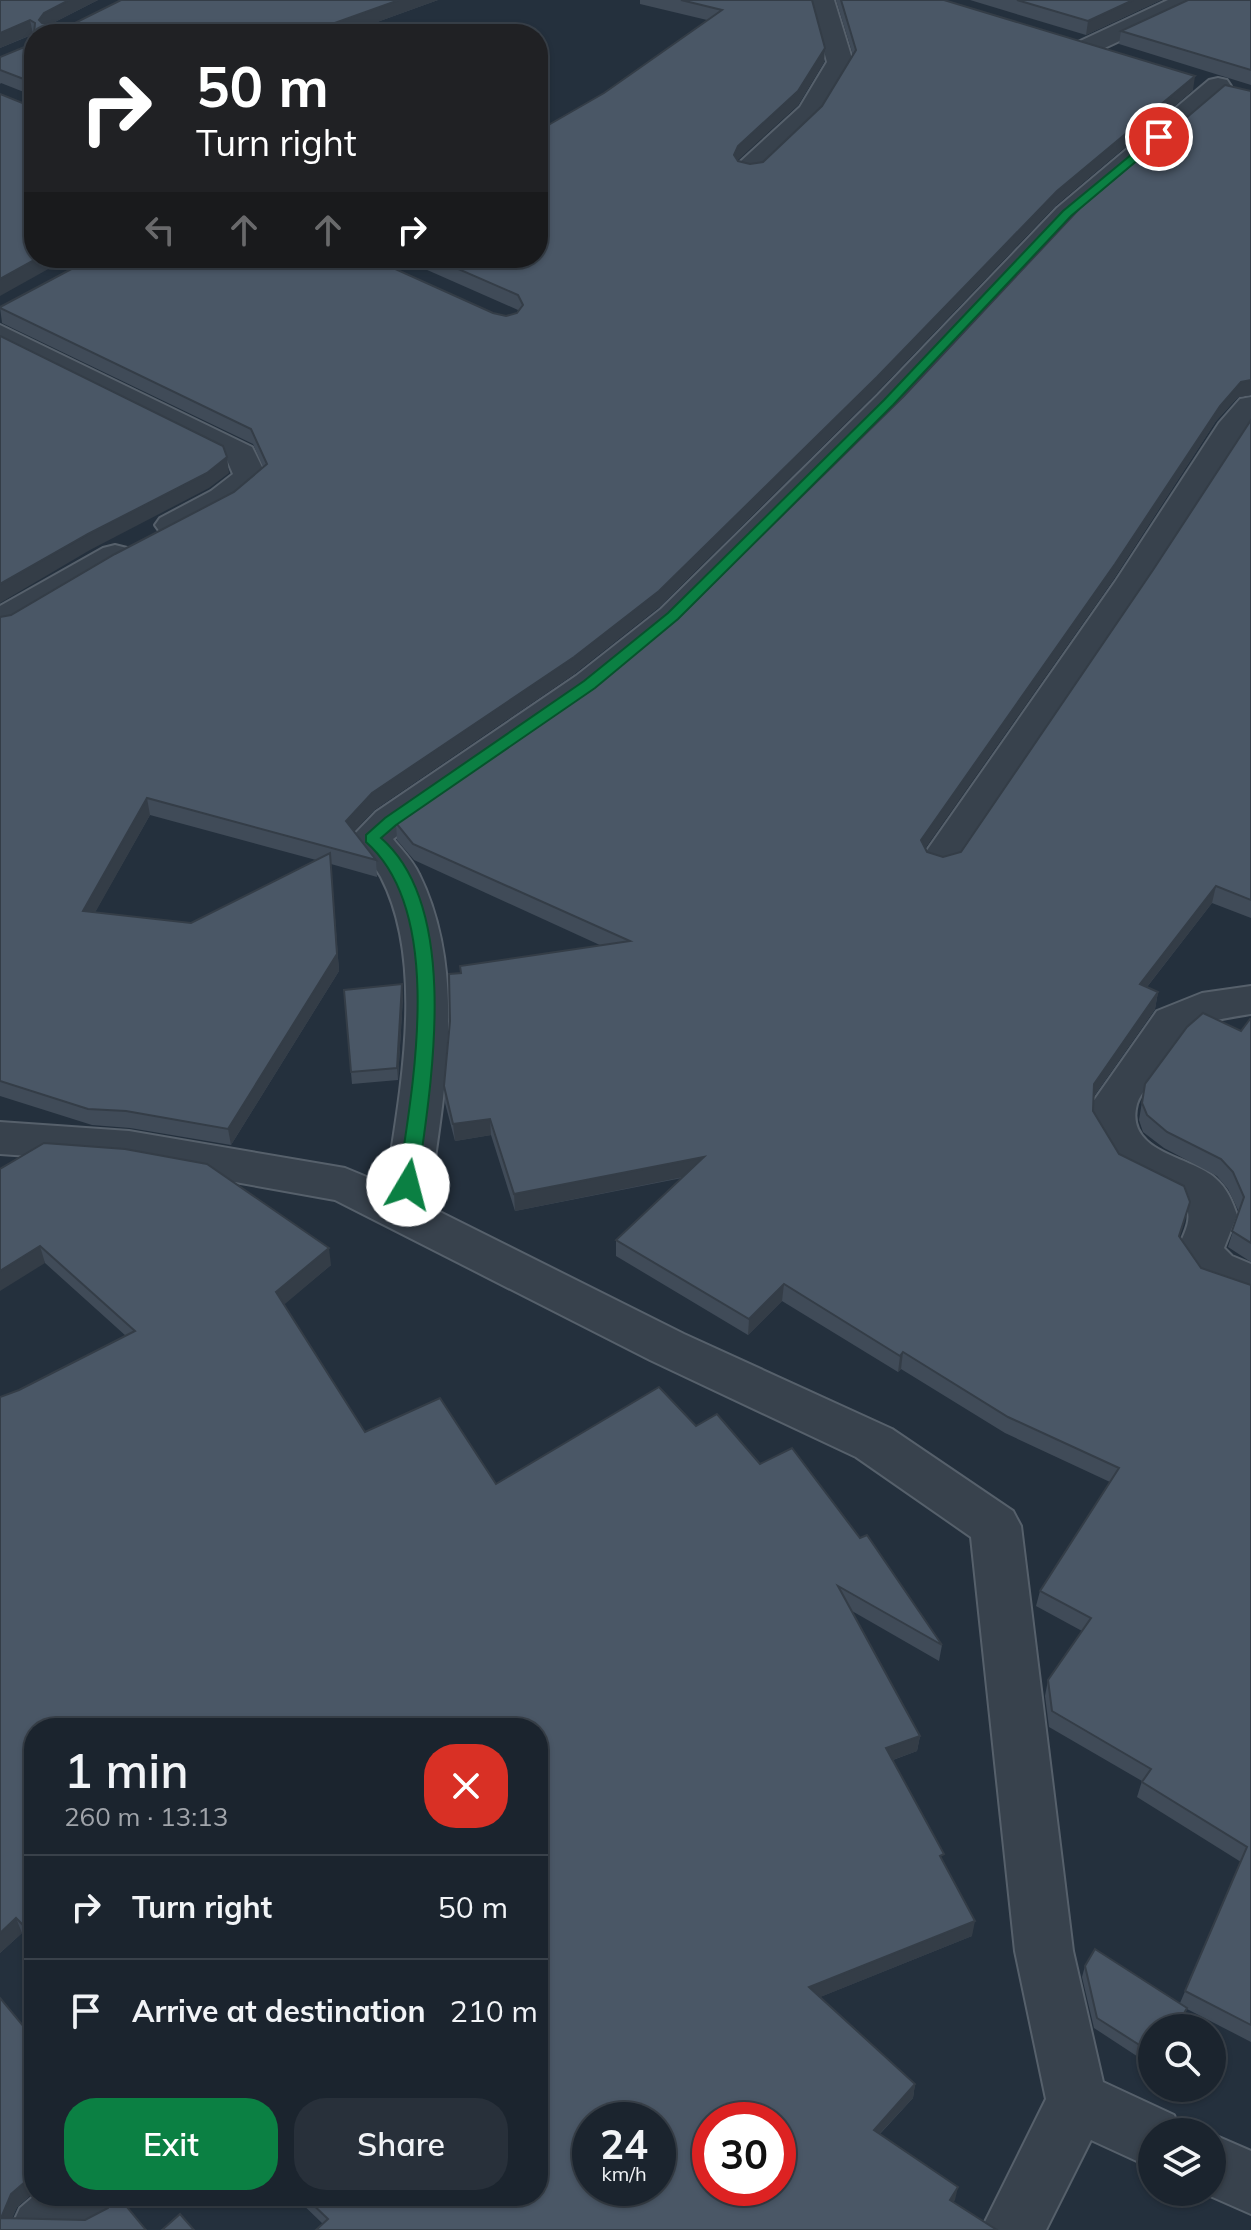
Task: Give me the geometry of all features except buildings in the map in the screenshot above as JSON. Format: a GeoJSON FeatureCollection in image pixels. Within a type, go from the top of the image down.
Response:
{"type":"FeatureCollection","features":[{"type":"Feature","properties":{"kind":"street"},"geometry":{"type":"LineString","coordinates":[[750,168],[771,152],[810,112],[840,62],[822,0]]}},
{"type":"Feature","properties":{"kind":"street"},"geometry":{"type":"LineString","coordinates":[[1087,47],[1188,0]]}},
{"type":"Feature","properties":{"kind":"street"},"geometry":{"type":"LineString","coordinates":[[1062,40],[1116,56]]}},
{"type":"Feature","properties":{"kind":"street"},"geometry":{"type":"LineString","coordinates":[[404,1215],[425,1068],[425,963],[408,886],[387,851],[371,838],[390,821],[589,684],[673,616],[889,402],[1067,214],[1216,86]]}},
{"type":"Feature","properties":{"kind":"street"},"geometry":{"type":"LineString","coordinates":[[0,334],[241,454],[251,477],[223,498],[104,560],[0,621]]}},
{"type":"Feature","properties":{"kind":"street"},"geometry":{"type":"LineString","coordinates":[[942,858],[1131,584],[1235,423],[1251,406]]}},
{"type":"Feature","properties":{"kind":"street"},"geometry":{"type":"LineString","coordinates":[[1251,1000],[1202,1007],[1172,1021],[1115,1102],[1115,1128],[1133,1156],[1198,1188],[1210,1202],[1214,1215],[1200,1251],[1205,1259],[1215,1269],[1251,1283]]}},
{"type":"Feature","properties":{"kind":"street"},"geometry":{"type":"LineString","coordinates":[[0,1138],[129,1147],[345,1185],[667,1347],[874,1443],[995,1526],[1044,1951],[1077,2102],[1013,2230]]}},
{"type":"Feature","properties":{"kind":"street"},"geometry":{"type":"LineString","coordinates":[[1077,2102],[1138,2130]]}},
{"type":"Feature","properties":{"kind":"street"},"geometry":{"type":"LineString","coordinates":[[1226,2171],[1251,2183]]}},
{"type":"Feature","properties":{"kind":"street"},"geometry":{"type":"LineString","coordinates":[[42,2230],[71,2206]]}},
{"type":"Feature","properties":{"kind":"route"},"geometry":{"type":"LineString","coordinates":[[408,1185],[425,1068],[425,963],[408,886],[387,851],[371,838],[390,821],[589,684],[673,616],[889,402],[1067,214],[1159,137]]}}]}
